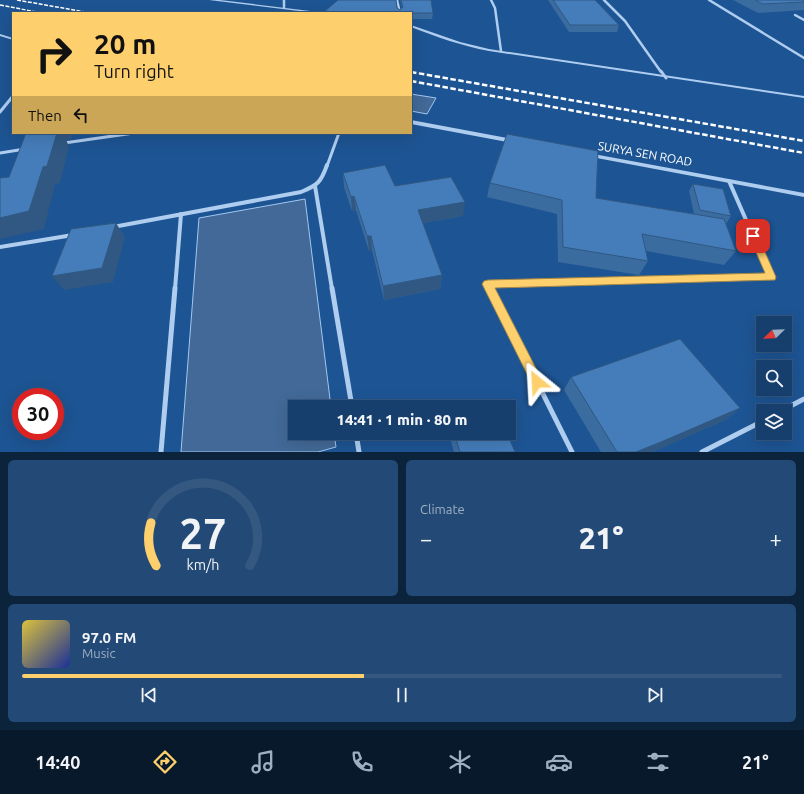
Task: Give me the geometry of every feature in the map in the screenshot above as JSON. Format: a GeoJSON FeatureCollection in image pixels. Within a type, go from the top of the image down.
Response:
{"type":"FeatureCollection","features":[{"type":"Feature","properties":{"kind":"street"},"geometry":{"type":"LineString","coordinates":[[211,0],[317,12]]}},
{"type":"Feature","properties":{"kind":"street"},"geometry":{"type":"LineString","coordinates":[[284,0],[284,8]]}},
{"type":"Feature","properties":{"kind":"street"},"geometry":{"type":"LineString","coordinates":[[397,0],[400,12]]}},
{"type":"Feature","properties":{"kind":"street"},"geometry":{"type":"LineString","coordinates":[[491,0],[495,8],[501,51]]}},
{"type":"Feature","properties":{"kind":"street"},"geometry":{"type":"LineString","coordinates":[[604,0],[624,21],[666,78]]}},
{"type":"Feature","properties":{"kind":"street"},"geometry":{"type":"LineString","coordinates":[[709,0],[804,58]]}},
{"type":"Feature","properties":{"kind":"street"},"geometry":{"type":"LineString","coordinates":[[795,15],[804,20]]}},
{"type":"Feature","properties":{"kind":"street"},"geometry":{"type":"LineString","coordinates":[[412,26],[440,38],[467,45],[666,78],[804,97]]}},
{"type":"Feature","properties":{"kind":"street"},"geometry":{"type":"LineString","coordinates":[[0,35],[12,38]]}},
{"type":"Feature","properties":{"kind":"street"},"geometry":{"type":"LineString","coordinates":[[0,112],[12,97]]}},
{"type":"Feature","properties":{"kind":"street"},"geometry":{"type":"LineString","coordinates":[[412,122],[519,142]]}},
{"type":"Feature","properties":{"kind":"street"},"geometry":{"type":"LineString","coordinates":[[57,144],[127,134]]}},
{"type":"Feature","properties":{"kind":"street"},"geometry":{"type":"LineString","coordinates":[[106,229],[301,192],[314,186],[322,179],[339,134]]}},
{"type":"Feature","properties":{"kind":"street"},"geometry":{"type":"LineString","coordinates":[[0,153],[27,149]]}},
{"type":"Feature","properties":{"kind":"street","name":"SURYA SEN ROAD"},"geometry":{"type":"LineString","coordinates":[[580,154],[804,195]]}},
{"type":"Feature","properties":{"kind":"street"},"geometry":{"type":"LineString","coordinates":[[572,452],[488,284],[771,277],[729,181]]}},
{"type":"Feature","properties":{"kind":"street"},"geometry":{"type":"LineString","coordinates":[[314,186],[351,400]]}},
{"type":"Feature","properties":{"kind":"street"},"geometry":{"type":"LineString","coordinates":[[161,452],[181,214]]}},
{"type":"Feature","properties":{"kind":"street"},"geometry":{"type":"LineString","coordinates":[[0,247],[76,234]]}},
{"type":"Feature","properties":{"kind":"street"},"geometry":{"type":"LineString","coordinates":[[792,406],[804,399]]}},
{"type":"Feature","properties":{"kind":"street"},"geometry":{"type":"LineString","coordinates":[[702,452],[756,424]]}},
{"type":"Feature","properties":{"kind":"street"},"geometry":{"type":"LineString","coordinates":[[357,440],[360,452]]}},
{"type":"Feature","properties":{"kind":"water"},"geometry":{"type":"Polygon","coordinates":[[[412,94],[436,98],[427,114],[412,111],[412,94]]]}},
{"type":"Feature","properties":{"kind":"water"},"geometry":{"type":"Polygon","coordinates":[[[305,199],[330,400],[288,400],[288,440],[335,440],[336,447],[318,452],[181,452],[199,218],[305,199]]]}},
{"type":"Feature","properties":{"kind":"building"},"geometry":{"type":"Polygon","coordinates":[[[338,0],[396,0],[397,8],[400,10],[403,7],[401,0],[431,0],[433,13],[331,12],[325,11],[338,0]]]}},
{"type":"Feature","properties":{"kind":"building"},"geometry":{"type":"Polygon","coordinates":[[[553,0],[595,0],[619,25],[570,25],[553,0]]]}},
{"type":"Feature","properties":{"kind":"building"},"geometry":{"type":"Polygon","coordinates":[[[755,0],[804,0],[804,2],[763,4],[755,0]]]}},
{"type":"Feature","properties":{"kind":"building"},"geometry":{"type":"Polygon","coordinates":[[[26,134],[57,134],[47,166],[43,167],[29,211],[0,218],[0,178],[9,177],[26,134]]]}},
{"type":"Feature","properties":{"kind":"building"},"geometry":{"type":"Polygon","coordinates":[[[507,134],[598,151],[596,198],[724,219],[736,251],[642,234],[648,261],[563,247],[562,200],[490,183],[507,134]]]}},
{"type":"Feature","properties":{"kind":"building"},"geometry":{"type":"Polygon","coordinates":[[[385,165],[395,186],[451,177],[465,202],[418,210],[442,275],[383,286],[371,236],[367,236],[354,196],[351,197],[343,173],[385,165]]]}},
{"type":"Feature","properties":{"kind":"building"},"geometry":{"type":"Polygon","coordinates":[[[693,184],[723,189],[731,216],[700,210],[693,184]]]}},
{"type":"Feature","properties":{"kind":"building"},"geometry":{"type":"Polygon","coordinates":[[[116,223],[102,268],[52,276],[71,229],[116,223]]]}},
{"type":"Feature","properties":{"kind":"building"},"geometry":{"type":"Polygon","coordinates":[[[680,339],[740,408],[636,452],[617,452],[571,377],[680,339]]]}},
{"type":"Feature","properties":{"kind":"building"},"geometry":{"type":"Polygon","coordinates":[[[456,440],[510,440],[515,452],[460,452],[456,440]]]}},
{"type":"Feature","properties":{"kind":"railway"},"geometry":{"type":"LineString","coordinates":[[17,0],[85,12]]}},
{"type":"Feature","properties":{"kind":"railway"},"geometry":{"type":"LineString","coordinates":[[0,5],[37,12]]}},
{"type":"Feature","properties":{"kind":"railway"},"geometry":{"type":"LineString","coordinates":[[412,72],[804,141]]}},
{"type":"Feature","properties":{"kind":"railway"},"geometry":{"type":"LineString","coordinates":[[412,81],[804,153]]}},
{"type":"Feature","properties":{"kind":"route"},"geometry":{"type":"LineString","coordinates":[[537,382],[488,284],[771,277],[753,236]]}}]}
